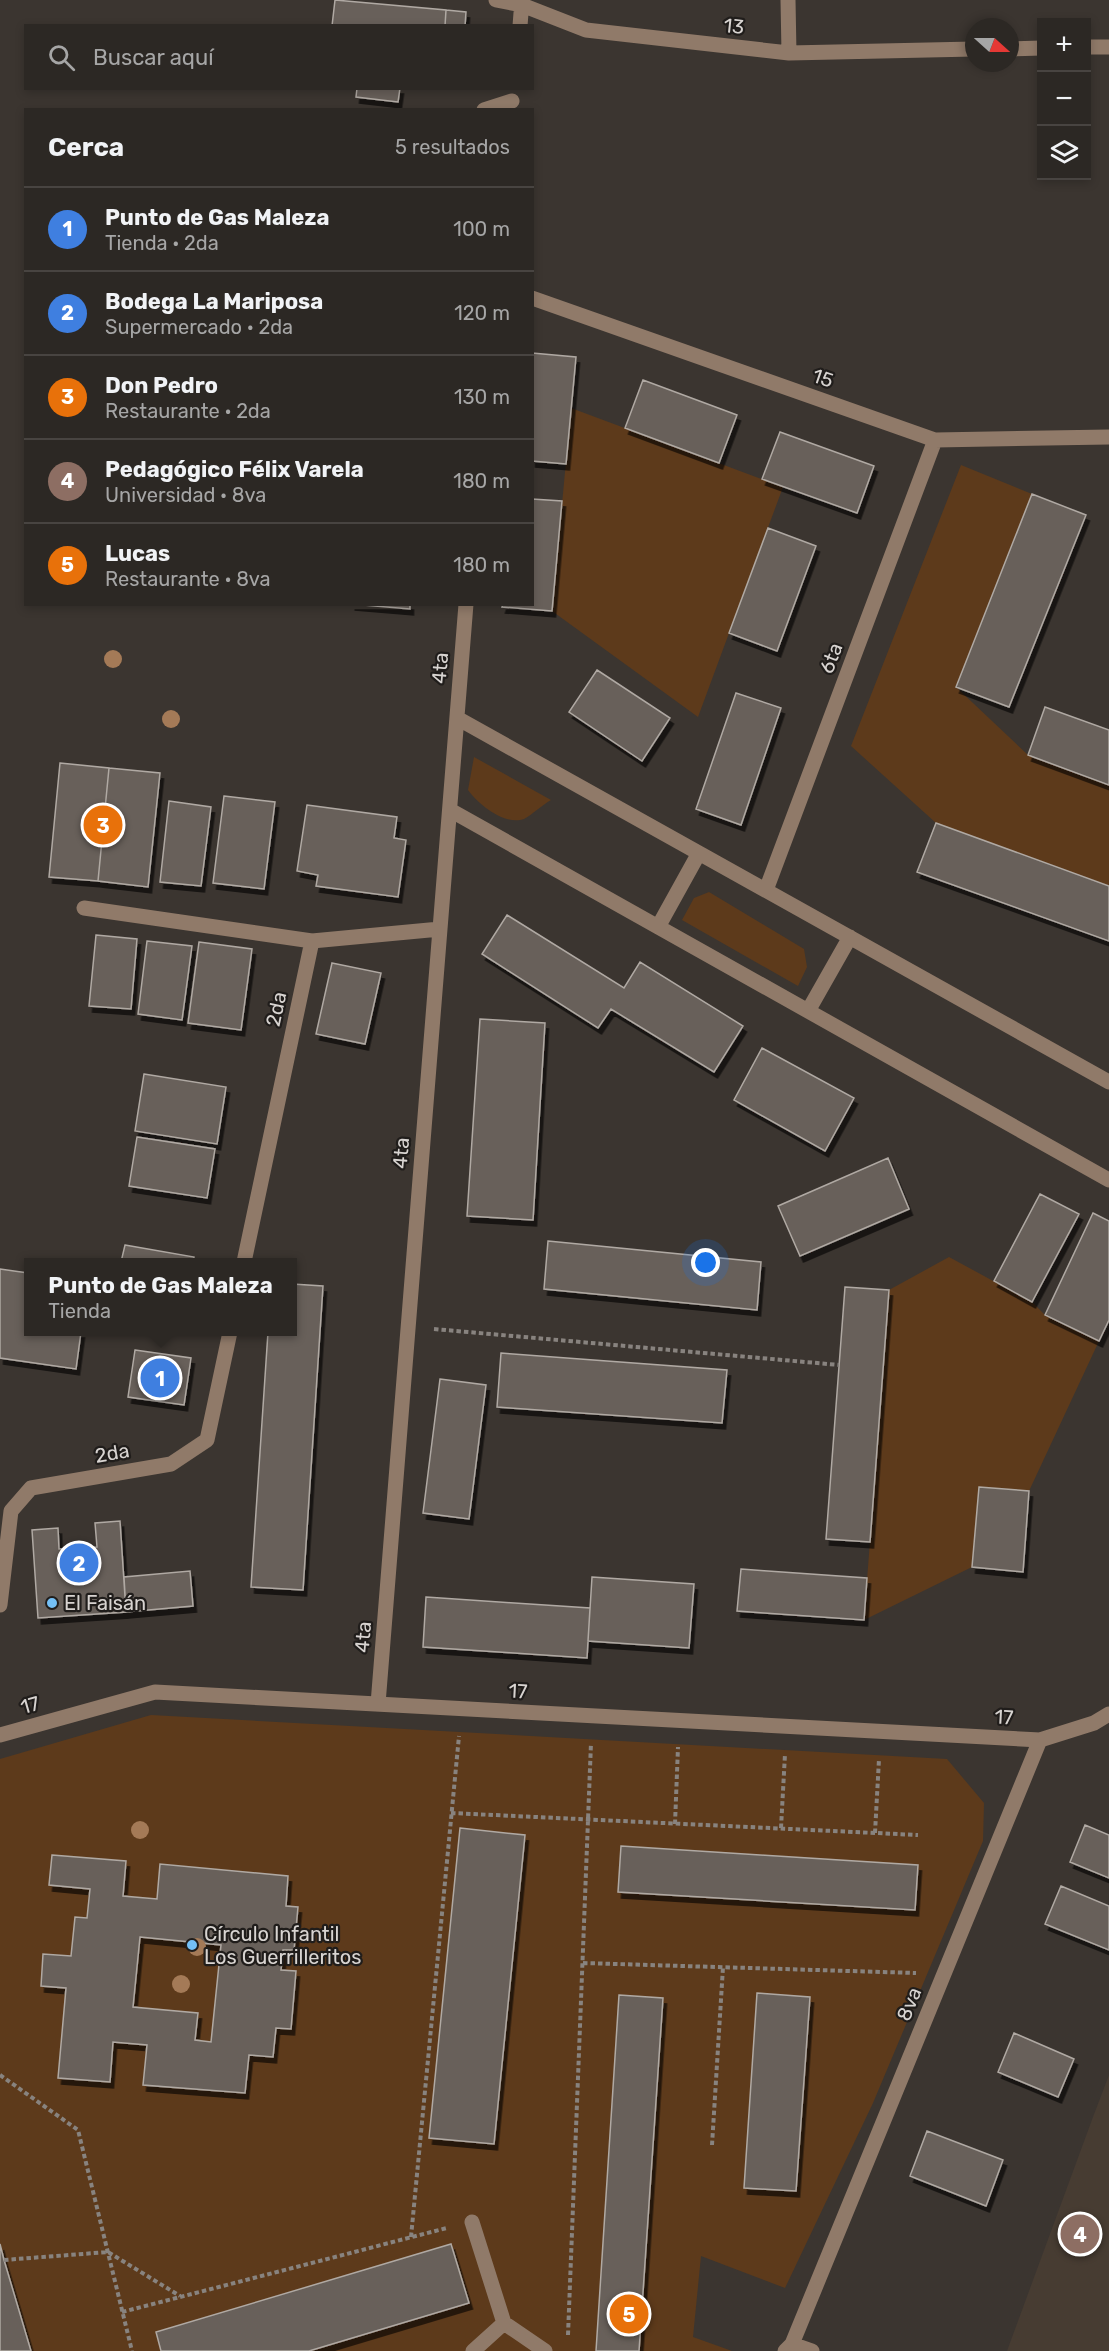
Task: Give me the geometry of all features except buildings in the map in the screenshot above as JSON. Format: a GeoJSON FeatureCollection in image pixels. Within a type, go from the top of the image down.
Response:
{"type":"FeatureCollection","features":[{"type":"Feature","properties":{"kind":"street","name":"13"},"geometry":{"type":"LineString","coordinates":[[496,0],[522,3],[586,30],[789,53],[965,50]]}},
{"type":"Feature","properties":{"kind":"street"},"geometry":{"type":"LineString","coordinates":[[788,0],[789,53]]}},
{"type":"Feature","properties":{"kind":"street"},"geometry":{"type":"LineString","coordinates":[[520,24],[522,3]]}},
{"type":"Feature","properties":{"kind":"street"},"geometry":{"type":"LineString","coordinates":[[1091,47],[1109,47]]}},
{"type":"Feature","properties":{"kind":"street"},"geometry":{"type":"LineString","coordinates":[[1019,49],[1037,48]]}},
{"type":"Feature","properties":{"kind":"street"},"geometry":{"type":"LineString","coordinates":[[490,108],[512,100]]}},
{"type":"Feature","properties":{"kind":"street","name":"15"},"geometry":{"type":"LineString","coordinates":[[534,299],[935,440],[1109,437]]}},
{"type":"Feature","properties":{"kind":"street","name":"6ta"},"geometry":{"type":"LineString","coordinates":[[766,890],[935,440]]}},
{"type":"Feature","properties":{"kind":"street","name":"4ta"},"geometry":{"type":"LineString","coordinates":[[378,1704],[466,606]]}},
{"type":"Feature","properties":{"kind":"street"},"geometry":{"type":"LineString","coordinates":[[457,718],[1109,1082]]}},
{"type":"Feature","properties":{"kind":"street"},"geometry":{"type":"LineString","coordinates":[[450,810],[1109,1180]]}},
{"type":"Feature","properties":{"kind":"street"},"geometry":{"type":"LineString","coordinates":[[658,927],[699,853]]}},
{"type":"Feature","properties":{"kind":"street"},"geometry":{"type":"LineString","coordinates":[[84,908],[312,940],[440,929]]}},
{"type":"Feature","properties":{"kind":"street"},"geometry":{"type":"LineString","coordinates":[[808,1011],[850,937]]}},
{"type":"Feature","properties":{"kind":"street","name":"2da"},"geometry":{"type":"LineString","coordinates":[[245,1258],[312,940]]}},
{"type":"Feature","properties":{"kind":"street","name":"2da"},"geometry":{"type":"LineString","coordinates":[[0,1605],[10,1511],[31,1488],[171,1464],[207,1440],[229,1336]]}},
{"type":"Feature","properties":{"kind":"street","name":"17"},"geometry":{"type":"LineString","coordinates":[[0,1735],[155,1692],[1040,1740]]}},
{"type":"Feature","properties":{"kind":"street"},"geometry":{"type":"LineString","coordinates":[[1040,1740],[1095,1723],[1109,1714]]}},
{"type":"Feature","properties":{"kind":"street","name":"8va"},"geometry":{"type":"LineString","coordinates":[[789,2347],[1040,1740]]}},
{"type":"Feature","properties":{"kind":"street"},"geometry":{"type":"LineString","coordinates":[[472,2222],[504,2323],[545,2351]]}},
{"type":"Feature","properties":{"kind":"street"},"geometry":{"type":"LineString","coordinates":[[473,2351],[504,2323]]}},
{"type":"Feature","properties":{"kind":"street"},"geometry":{"type":"LineString","coordinates":[[789,2347],[812,2351]]}},
{"type":"Feature","properties":{"kind":"path"},"geometry":{"type":"LineString","coordinates":[[408,1327],[839,1365]]}},
{"type":"Feature","properties":{"kind":"path"},"geometry":{"type":"LineString","coordinates":[[411,2237],[462,1709]]}},
{"type":"Feature","properties":{"kind":"path"},"geometry":{"type":"LineString","coordinates":[[568,2339],[592,1716]]}},
{"type":"Feature","properties":{"kind":"path"},"geometry":{"type":"LineString","coordinates":[[675,1824],[679,1720]]}},
{"type":"Feature","properties":{"kind":"path"},"geometry":{"type":"LineString","coordinates":[[781,1828],[787,1726]]}},
{"type":"Feature","properties":{"kind":"path"},"geometry":{"type":"LineString","coordinates":[[875,1833],[880,1731]]}},
{"type":"Feature","properties":{"kind":"path"},"geometry":{"type":"LineString","coordinates":[[451,1814],[918,1835]]}},
{"type":"Feature","properties":{"kind":"path"},"geometry":{"type":"LineString","coordinates":[[583,1963],[944,1974]]}},
{"type":"Feature","properties":{"kind":"path"},"geometry":{"type":"LineString","coordinates":[[711,2145],[723,1967]]}},
{"type":"Feature","properties":{"kind":"path"},"geometry":{"type":"LineString","coordinates":[[0,2074],[78,2130],[132,2351]]}},
{"type":"Feature","properties":{"kind":"path"},"geometry":{"type":"LineString","coordinates":[[122,2312],[472,2222]]}},
{"type":"Feature","properties":{"kind":"path"},"geometry":{"type":"LineString","coordinates":[[4,2260],[108,2252],[181,2297]]}},
{"type":"Feature","properties":{"kind":"shaded area"},"geometry":{"type":"Polygon","coordinates":[[[571,408],[783,487],[698,717],[552,611],[571,408]]]}},
{"type":"Feature","properties":{"kind":"shaded area"},"geometry":{"type":"Polygon","coordinates":[[[961,465],[1032,494],[956,687],[1028,755],[1109,785],[1109,886],[936,823],[851,746],[961,465]]]}},
{"type":"Feature","properties":{"kind":"shaded area"},"geometry":{"type":"Polygon","coordinates":[[[474,757],[551,800],[524,819],[501,817],[478,801],[468,790],[474,757]]]}},
{"type":"Feature","properties":{"kind":"shaded area"},"geometry":{"type":"Polygon","coordinates":[[[709,892],[804,949],[807,967],[798,986],[682,920],[694,898],[709,892]]]}},
{"type":"Feature","properties":{"kind":"shaded area"},"geometry":{"type":"Polygon","coordinates":[[[949,1257],[1032,1302],[1045,1315],[1099,1341],[1029,1491],[979,1487],[972,1567],[864,1620],[889,1290],[949,1257]]]}},
{"type":"Feature","properties":{"kind":"shaded area"},"geometry":{"type":"Polygon","coordinates":[[[151,1715],[947,1759],[984,1803],[983,1841],[873,2103],[785,2288],[701,2256],[693,2337],[732,2351],[0,2351],[0,1759],[151,1715]]]}},
{"type":"Feature","properties":{"kind":"shaded area"},"geometry":{"type":"Polygon","coordinates":[[[1109,2075],[1109,2351],[1007,2351],[1093,2117],[1109,2075]]]}},
{"type":"Feature","properties":{"kind":"place","name":"Don Pedro"},"geometry":{"type":"Point","coordinates":[103,825]}},
{"type":"Feature","properties":{"kind":"place","name":"Punto de Gas Maleza"},"geometry":{"type":"Point","coordinates":[160,1378]}},
{"type":"Feature","properties":{"kind":"place","name":"Bodega La Mariposa"},"geometry":{"type":"Point","coordinates":[79,1563]}},
{"type":"Feature","properties":{"kind":"place","name":"El Faisán"},"geometry":{"type":"Point","coordinates":[52,1603]}},
{"type":"Feature","properties":{"kind":"place","name":"Círculo Infantil Los Guerrilleritos"},"geometry":{"type":"Point","coordinates":[192,1945]}},
{"type":"Feature","properties":{"kind":"place","name":"Pedagógico Félix Varela"},"geometry":{"type":"Point","coordinates":[1080,2234]}},
{"type":"Feature","properties":{"kind":"place","name":"Lucas"},"geometry":{"type":"Point","coordinates":[629,2314]}}]}
